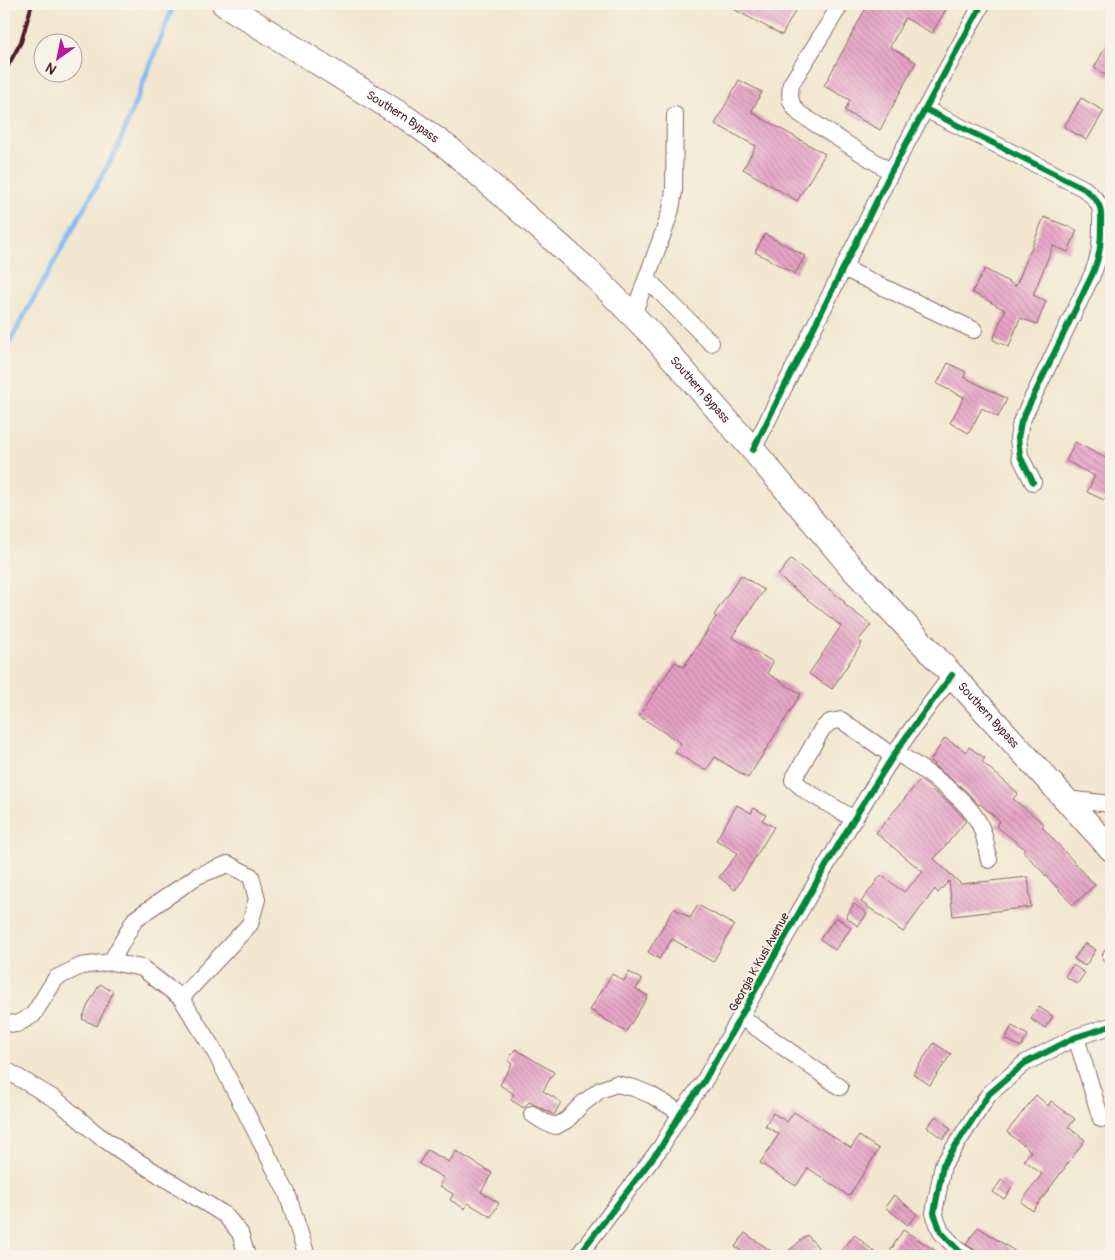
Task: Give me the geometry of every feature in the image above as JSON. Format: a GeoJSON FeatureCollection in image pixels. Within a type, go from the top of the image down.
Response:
{"type":"FeatureCollection","features":[{"type":"Feature","properties":{"kind":"highway","name":"Southern Bypass"},"geometry":{"type":"LineString","coordinates":[[224,4],[408,120],[450,149],[591,273],[654,336],[852,568],[1111,849]]}},
{"type":"Feature","properties":{"kind":"street"},"geometry":{"type":"LineString","coordinates":[[841,4],[791,84],[789,95],[792,106],[800,114],[891,172]]}},
{"type":"Feature","properties":{"kind":"street"},"geometry":{"type":"LineString","coordinates":[[753,450],[891,172],[982,4]]}},
{"type":"Feature","properties":{"kind":"street"},"geometry":{"type":"LineString","coordinates":[[925,109],[1083,188],[1099,204],[1101,246],[1098,259],[1021,422],[1018,438],[1020,456],[1033,482]]}},
{"type":"Feature","properties":{"kind":"street"},"geometry":{"type":"LineString","coordinates":[[634,315],[665,228],[674,191],[675,115]]}},
{"type":"Feature","properties":{"kind":"street"},"geometry":{"type":"LineString","coordinates":[[843,268],[974,330]]}},
{"type":"Feature","properties":{"kind":"street"},"geometry":{"type":"LineString","coordinates":[[647,279],[711,343]]}},
{"type":"Feature","properties":{"kind":"street","name":"Georgia K Kusi Avenue"},"geometry":{"type":"LineString","coordinates":[[578,1256],[660,1147],[703,1083],[854,819],[894,754],[952,675]]}},
{"type":"Feature","properties":{"kind":"street"},"geometry":{"type":"LineString","coordinates":[[854,819],[806,792],[793,780],[822,729],[830,722],[841,720],[947,786],[972,812],[983,832],[989,860]]}},
{"type":"Feature","properties":{"kind":"street"},"geometry":{"type":"LineString","coordinates":[[1066,799],[1111,804]]}},
{"type":"Feature","properties":{"kind":"street"},"geometry":{"type":"LineString","coordinates":[[111,962],[135,919],[197,876],[228,864],[250,876],[257,899],[250,924],[181,998]]}},
{"type":"Feature","properties":{"kind":"street"},"geometry":{"type":"LineString","coordinates":[[4,1023],[17,1024],[33,1015],[56,978],[81,966],[111,962],[142,968],[181,998],[215,1052],[287,1193],[307,1256]]}},
{"type":"Feature","properties":{"kind":"street"},"geometry":{"type":"LineString","coordinates":[[741,1017],[840,1087]]}},
{"type":"Feature","properties":{"kind":"street"},"geometry":{"type":"LineString","coordinates":[[967,1256],[959,1251],[941,1232],[934,1213],[943,1165],[989,1094],[1025,1063],[1076,1037],[1111,1026]]}},
{"type":"Feature","properties":{"kind":"street"},"geometry":{"type":"LineString","coordinates":[[1076,1037],[1101,1119]]}},
{"type":"Feature","properties":{"kind":"street"},"geometry":{"type":"LineString","coordinates":[[4,1068],[58,1101],[98,1135],[124,1153],[225,1215],[240,1233],[247,1256]]}},
{"type":"Feature","properties":{"kind":"street"},"geometry":{"type":"LineString","coordinates":[[532,1114],[546,1123],[556,1126],[567,1120],[581,1105],[600,1090],[616,1084],[634,1088],[651,1095],[682,1113]]}},
{"type":"Feature","properties":{"kind":"building"},"geometry":{"type":"Polygon","coordinates":[[[724,4],[799,4],[782,35],[724,4]]]}},
{"type":"Feature","properties":{"kind":"building"},"geometry":{"type":"Polygon","coordinates":[[[868,4],[949,4],[932,33],[905,18],[890,47],[916,62],[880,130],[845,111],[850,100],[824,86],[868,4]]]}},
{"type":"Feature","properties":{"kind":"building"},"geometry":{"type":"Polygon","coordinates":[[[1111,37],[1111,78],[1094,68],[1111,37]]]}},
{"type":"Feature","properties":{"kind":"building"},"geometry":{"type":"Polygon","coordinates":[[[739,80],[762,92],[751,112],[825,154],[797,201],[743,169],[756,146],[715,124],[739,80]]]}},
{"type":"Feature","properties":{"kind":"building"},"geometry":{"type":"Polygon","coordinates":[[[1081,98],[1104,111],[1087,140],[1064,127],[1081,98]]]}},
{"type":"Feature","properties":{"kind":"building"},"geometry":{"type":"Polygon","coordinates":[[[1044,217],[1077,230],[1068,252],[1053,246],[1033,295],[1046,301],[1037,324],[1020,318],[1009,347],[993,340],[1005,310],[972,292],[985,269],[1016,286],[1044,217]]]}},
{"type":"Feature","properties":{"kind":"building"},"geometry":{"type":"Polygon","coordinates":[[[765,234],[805,256],[795,274],[755,252],[765,234]]]}},
{"type":"Feature","properties":{"kind":"building"},"geometry":{"type":"Polygon","coordinates":[[[948,363],[966,372],[964,377],[1007,399],[998,417],[982,408],[969,433],[950,423],[964,397],[937,384],[948,363]]]}},
{"type":"Feature","properties":{"kind":"building"},"geometry":{"type":"Polygon","coordinates":[[[1075,442],[1111,461],[1111,499],[1106,497],[1104,500],[1087,492],[1095,476],[1066,461],[1075,442]]]}},
{"type":"Feature","properties":{"kind":"building"},"geometry":{"type":"Polygon","coordinates":[[[791,559],[871,625],[858,641],[862,643],[832,689],[809,674],[841,626],[778,576],[791,559]]]}},
{"type":"Feature","properties":{"kind":"building"},"geometry":{"type":"Polygon","coordinates":[[[741,575],[764,590],[732,637],[773,662],[767,673],[801,694],[748,778],[715,757],[706,771],[675,752],[681,743],[639,716],[675,662],[684,667],[716,617],[714,615],[741,575]]]}},
{"type":"Feature","properties":{"kind":"building"},"geometry":{"type":"Polygon","coordinates":[[[945,738],[966,752],[969,747],[985,758],[982,762],[1018,793],[1013,799],[1044,824],[1042,827],[1095,885],[1073,905],[1023,851],[1025,849],[996,826],[1000,821],[933,765],[930,761],[945,738]]]}},
{"type":"Feature","properties":{"kind":"building"},"geometry":{"type":"Polygon","coordinates":[[[920,780],[952,805],[966,821],[934,859],[961,884],[1028,877],[1031,907],[953,916],[949,881],[938,893],[935,889],[903,932],[861,902],[881,875],[904,892],[923,872],[876,833],[920,780]]]}},
{"type":"Feature","properties":{"kind":"building"},"geometry":{"type":"Polygon","coordinates":[[[737,805],[751,813],[754,808],[766,815],[762,820],[774,827],[735,890],[719,877],[738,853],[716,840],[737,805]]]}},
{"type":"Feature","properties":{"kind":"building"},"geometry":{"type":"Polygon","coordinates":[[[854,904],[867,914],[858,926],[846,917],[854,904]]]}},
{"type":"Feature","properties":{"kind":"building"},"geometry":{"type":"Polygon","coordinates":[[[698,905],[734,925],[713,962],[672,939],[659,959],[648,952],[674,908],[690,918],[698,905]]]}},
{"type":"Feature","properties":{"kind":"building"},"geometry":{"type":"Polygon","coordinates":[[[836,917],[851,928],[835,950],[820,939],[836,917]]]}},
{"type":"Feature","properties":{"kind":"building"},"geometry":{"type":"Polygon","coordinates":[[[1085,943],[1096,950],[1085,966],[1074,959],[1085,943]]]}},
{"type":"Feature","properties":{"kind":"building"},"geometry":{"type":"Polygon","coordinates":[[[1073,965],[1085,973],[1077,984],[1065,976],[1073,965]]]}},
{"type":"Feature","properties":{"kind":"building"},"geometry":{"type":"Polygon","coordinates":[[[629,972],[642,980],[636,989],[648,996],[626,1032],[590,1010],[612,974],[624,981],[629,972]]]}},
{"type":"Feature","properties":{"kind":"building"},"geometry":{"type":"Polygon","coordinates":[[[100,984],[113,992],[97,1026],[82,1019],[100,984]]]}},
{"type":"Feature","properties":{"kind":"building"},"geometry":{"type":"Polygon","coordinates":[[[1039,1007],[1053,1016],[1045,1028],[1031,1019],[1039,1007]]]}},
{"type":"Feature","properties":{"kind":"building"},"geometry":{"type":"Polygon","coordinates":[[[1012,1026],[1028,1035],[1021,1047],[1005,1039],[1012,1026]]]}},
{"type":"Feature","properties":{"kind":"building"},"geometry":{"type":"Polygon","coordinates":[[[934,1043],[951,1054],[930,1085],[913,1074],[934,1043]]]}},
{"type":"Feature","properties":{"kind":"building"},"geometry":{"type":"Polygon","coordinates":[[[515,1049],[554,1072],[543,1091],[561,1102],[554,1115],[529,1102],[524,1108],[511,1100],[514,1094],[500,1085],[512,1064],[508,1061],[515,1049]]]}},
{"type":"Feature","properties":{"kind":"building"},"geometry":{"type":"Polygon","coordinates":[[[1036,1095],[1048,1106],[1051,1101],[1075,1119],[1068,1127],[1085,1140],[1033,1211],[1021,1202],[1042,1174],[1024,1160],[1031,1151],[1007,1132],[1036,1095]]]}},
{"type":"Feature","properties":{"kind":"building"},"geometry":{"type":"Polygon","coordinates":[[[794,1112],[851,1148],[859,1136],[879,1149],[849,1196],[808,1168],[796,1186],[760,1163],[779,1134],[765,1126],[773,1113],[787,1122],[794,1112]]]}},
{"type":"Feature","properties":{"kind":"building"},"geometry":{"type":"Polygon","coordinates":[[[936,1116],[951,1129],[943,1139],[927,1127],[936,1116]]]}},
{"type":"Feature","properties":{"kind":"building"},"geometry":{"type":"Polygon","coordinates":[[[427,1150],[449,1162],[456,1151],[492,1173],[481,1192],[499,1203],[491,1217],[468,1203],[465,1209],[450,1200],[453,1194],[440,1186],[444,1178],[419,1164],[427,1150]]]}},
{"type":"Feature","properties":{"kind":"building"},"geometry":{"type":"Polygon","coordinates":[[[1001,1180],[1012,1188],[1004,1199],[993,1192],[1001,1180]]]}},
{"type":"Feature","properties":{"kind":"building"},"geometry":{"type":"Polygon","coordinates":[[[894,1195],[917,1214],[908,1225],[885,1207],[894,1195]]]}},
{"type":"Feature","properties":{"kind":"building"},"geometry":{"type":"Polygon","coordinates":[[[978,1227],[1022,1256],[977,1256],[976,1251],[966,1244],[978,1227]]]}},
{"type":"Feature","properties":{"kind":"building"},"geometry":{"type":"Polygon","coordinates":[[[903,1230],[944,1256],[887,1256],[903,1230]]]}},
{"type":"Feature","properties":{"kind":"building"},"geometry":{"type":"Polygon","coordinates":[[[745,1233],[778,1256],[748,1256],[735,1247],[745,1233]]]}},
{"type":"Feature","properties":{"kind":"building"},"geometry":{"type":"Polygon","coordinates":[[[807,1235],[818,1247],[808,1256],[783,1256],[807,1235]]]}},
{"type":"Feature","properties":{"kind":"building"},"geometry":{"type":"Polygon","coordinates":[[[855,1235],[879,1256],[851,1256],[842,1249],[855,1235]]]}},
{"type":"Feature","properties":{"kind":"waterway"},"geometry":{"type":"LineString","coordinates":[[4,352],[117,149],[174,4]]}},
{"type":"Feature","properties":{"kind":"railway"},"geometry":{"type":"LineString","coordinates":[[4,73],[21,42],[32,4]]}},
{"type":"Feature","properties":{"kind":"cycle path"},"geometry":{"type":"LineString","coordinates":[[753,450],[891,172],[982,4]]}},
{"type":"Feature","properties":{"kind":"cycle path"},"geometry":{"type":"LineString","coordinates":[[925,109],[1083,188],[1098,202],[1100,207],[1100,245],[1095,268],[1021,422],[1018,438],[1020,456],[1033,482]]}},
{"type":"Feature","properties":{"kind":"cycle path"},"geometry":{"type":"LineString","coordinates":[[578,1256],[661,1147],[681,1113],[703,1083],[820,876],[869,795],[908,734],[952,675]]}},
{"type":"Feature","properties":{"kind":"cycle path"},"geometry":{"type":"LineString","coordinates":[[967,1256],[959,1251],[941,1232],[934,1213],[943,1165],[989,1094],[1025,1063],[1076,1037],[1111,1026]]}}]}
